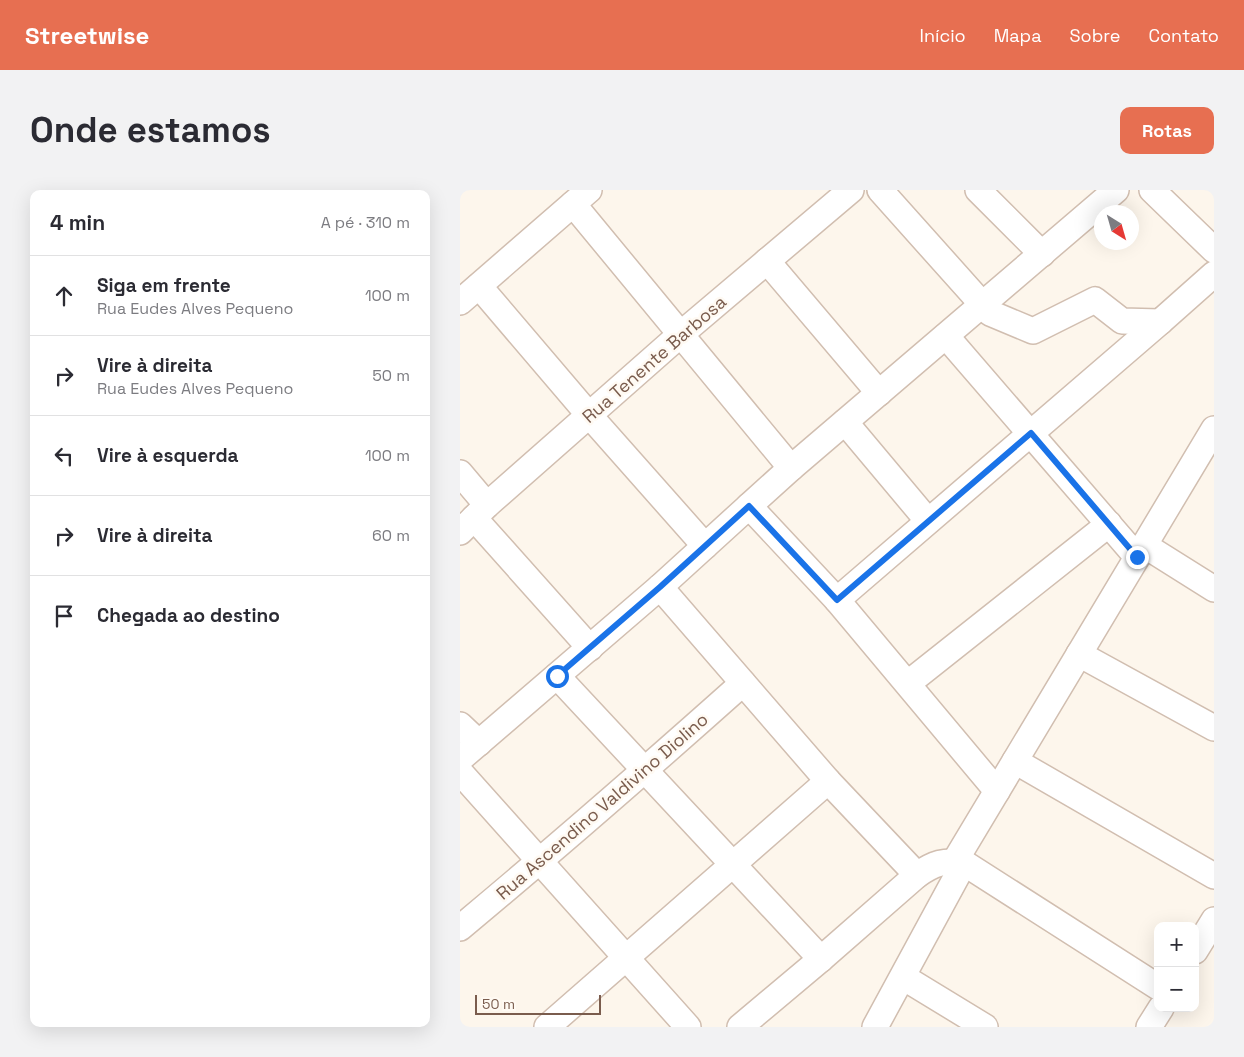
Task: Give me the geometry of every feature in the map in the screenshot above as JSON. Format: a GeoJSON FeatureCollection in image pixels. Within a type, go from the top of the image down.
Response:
{"type":"FeatureCollection","features":[{"type":"Feature","properties":{"kind":"street","name":"Rua Tenente Barbosa"},"geometry":{"type":"LineString","coordinates":[[473,518],[681,334],[851,190]]}},
{"type":"Feature","properties":{"kind":"street"},"geometry":{"type":"LineString","coordinates":[[880,190],[990,313],[1033,331],[1095,300],[1122,321],[1160,322]]}},
{"type":"Feature","properties":{"kind":"street"},"geometry":{"type":"LineString","coordinates":[[978,190],[1042,254]]}},
{"type":"Feature","properties":{"kind":"street"},"geometry":{"type":"LineString","coordinates":[[460,759],[660,587],[845,422],[1116,190]]}},
{"type":"Feature","properties":{"kind":"street"},"geometry":{"type":"LineString","coordinates":[[1152,190],[1214,250]]}},
{"type":"Feature","properties":{"kind":"street"},"geometry":{"type":"LineString","coordinates":[[460,302],[581,197],[681,334],[792,468]]}},
{"type":"Feature","properties":{"kind":"street"},"geometry":{"type":"LineString","coordinates":[[767,261],[879,393]]}},
{"type":"Feature","properties":{"kind":"street"},"geometry":{"type":"LineString","coordinates":[[837,600],[1214,274]]}},
{"type":"Feature","properties":{"kind":"street"},"geometry":{"type":"LineString","coordinates":[[479,286],[588,415],[705,546]]}},
{"type":"Feature","properties":{"kind":"street"},"geometry":{"type":"LineString","coordinates":[[946,336],[1109,524],[1141,551],[1214,590]]}},
{"type":"Feature","properties":{"kind":"street"},"geometry":{"type":"LineString","coordinates":[[845,422],[928,521]]}},
{"type":"Feature","properties":{"kind":"street"},"geometry":{"type":"LineString","coordinates":[[875,1027],[903,977],[997,791],[1213,433]]}},
{"type":"Feature","properties":{"kind":"street"},"geometry":{"type":"LineString","coordinates":[[460,473],[473,518],[590,648]]}},
{"type":"Feature","properties":{"kind":"street"},"geometry":{"type":"LineString","coordinates":[[749,506],[837,600],[997,791]]}},
{"type":"Feature","properties":{"kind":"street"},"geometry":{"type":"LineString","coordinates":[[916,677],[1109,524]]}},
{"type":"Feature","properties":{"kind":"street"},"geometry":{"type":"LineString","coordinates":[[660,587],[828,781],[917,875]]}},
{"type":"Feature","properties":{"kind":"street"},"geometry":{"type":"LineString","coordinates":[[1079,654],[1214,728]]}},
{"type":"Feature","properties":{"kind":"street"},"geometry":{"type":"LineString","coordinates":[[557,676],[821,959]]}},
{"type":"Feature","properties":{"kind":"street","name":"Rua Ascendino Valdivino Diolino"},"geometry":{"type":"LineString","coordinates":[[460,928],[645,771],[744,683]]}},
{"type":"Feature","properties":{"kind":"street"},"geometry":{"type":"LineString","coordinates":[[460,725],[479,743]]}},
{"type":"Feature","properties":{"kind":"street"},"geometry":{"type":"LineString","coordinates":[[1015,761],[1214,876]]}},
{"type":"Feature","properties":{"kind":"street"},"geometry":{"type":"LineString","coordinates":[[460,772],[688,1027]]}},
{"type":"Feature","properties":{"kind":"street"},"geometry":{"type":"LineString","coordinates":[[547,1027],[828,781]]}},
{"type":"Feature","properties":{"kind":"street"},"geometry":{"type":"LineString","coordinates":[[740,1027],[917,875],[935,864],[946,861],[960,862],[1154,984]]}},
{"type":"Feature","properties":{"kind":"street"},"geometry":{"type":"LineString","coordinates":[[1199,945],[1214,920]]}},
{"type":"Feature","properties":{"kind":"street"},"geometry":{"type":"LineString","coordinates":[[903,977],[984,1027]]}},
{"type":"Feature","properties":{"kind":"street"},"geometry":{"type":"LineString","coordinates":[[1149,1027],[1158,1012]]}},
{"type":"Feature","properties":{"kind":"route"},"geometry":{"type":"LineString","coordinates":[[557,676],[660,587],[749,506],[837,600],[1031,433],[1137,557]]}}]}
